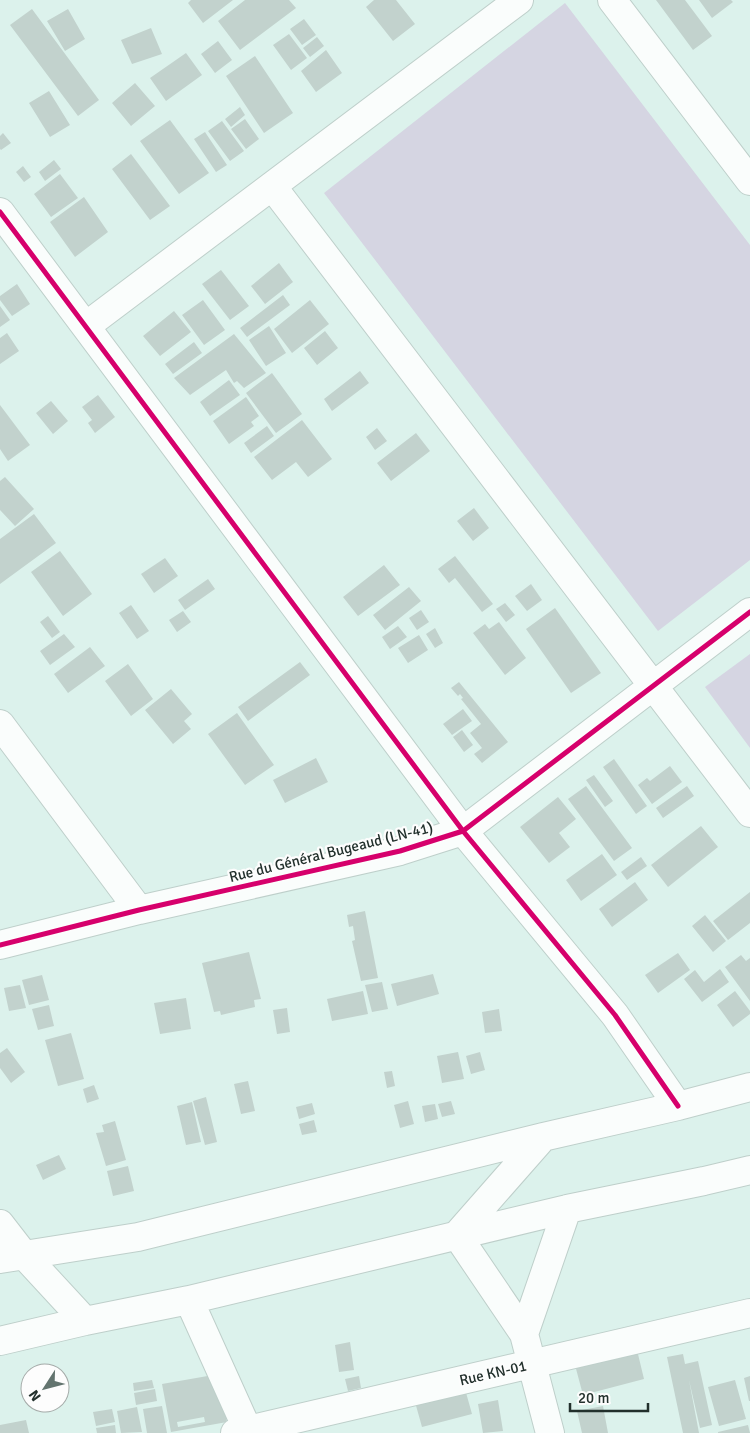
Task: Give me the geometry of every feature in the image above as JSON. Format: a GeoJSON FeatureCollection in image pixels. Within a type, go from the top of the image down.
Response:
{"type":"FeatureCollection","features":[{"type":"Feature","properties":{"kind":"street"},"geometry":{"type":"LineString","coordinates":[[86,326],[519,0]]}},
{"type":"Feature","properties":{"kind":"street"},"geometry":{"type":"LineString","coordinates":[[612,0],[750,181]]}},
{"type":"Feature","properties":{"kind":"street"},"geometry":{"type":"LineString","coordinates":[[272,186],[750,813]]}},
{"type":"Feature","properties":{"kind":"street"},"geometry":{"type":"LineString","coordinates":[[0,212],[463,831],[615,1015],[678,1106]]}},
{"type":"Feature","properties":{"kind":"street","name":"Rue du Général Bugeaud (LN-41)"},"geometry":{"type":"LineString","coordinates":[[0,945],[138,910],[400,851],[463,831],[750,612]]}},
{"type":"Feature","properties":{"kind":"street"},"geometry":{"type":"LineString","coordinates":[[0,724],[138,910]]}},
{"type":"Feature","properties":{"kind":"street"},"geometry":{"type":"LineString","coordinates":[[12,1257],[138,1236],[750,1087]]}},
{"type":"Feature","properties":{"kind":"street"},"geometry":{"type":"LineString","coordinates":[[458,1235],[544,1137]]}},
{"type":"Feature","properties":{"kind":"street"},"geometry":{"type":"LineString","coordinates":[[0,1341],[85,1321],[189,1300],[567,1209],[750,1170]]}},
{"type":"Feature","properties":{"kind":"street"},"geometry":{"type":"LineString","coordinates":[[524,1334],[567,1209]]}},
{"type":"Feature","properties":{"kind":"street"},"geometry":{"type":"LineString","coordinates":[[0,1224],[12,1257],[85,1321]]}},
{"type":"Feature","properties":{"kind":"street"},"geometry":{"type":"LineString","coordinates":[[458,1235],[524,1334],[550,1433]]}},
{"type":"Feature","properties":{"kind":"street"},"geometry":{"type":"LineString","coordinates":[[189,1300],[244,1432]]}},
{"type":"Feature","properties":{"kind":"street","name":"Rue KN-01"},"geometry":{"type":"LineString","coordinates":[[244,1432],[750,1313]]}},
{"type":"Feature","properties":{"kind":"shaded area"},"geometry":{"type":"Polygon","coordinates":[[[565,3],[750,245],[750,560],[658,631],[324,193],[565,3]]]}},
{"type":"Feature","properties":{"kind":"shaded area"},"geometry":{"type":"Polygon","coordinates":[[[750,654],[750,748],[705,687],[750,654]]]}},
{"type":"Feature","properties":{"kind":"building"},"geometry":{"type":"Polygon","coordinates":[[[191,0],[233,0],[203,23],[188,3],[191,0]]]}},
{"type":"Feature","properties":{"kind":"building"},"geometry":{"type":"Polygon","coordinates":[[[245,0],[289,0],[296,8],[240,50],[218,21],[245,0]]]}},
{"type":"Feature","properties":{"kind":"building"},"geometry":{"type":"Polygon","coordinates":[[[374,0],[396,0],[415,24],[393,41],[366,7],[374,0]]]}},
{"type":"Feature","properties":{"kind":"building"},"geometry":{"type":"Polygon","coordinates":[[[656,0],[685,0],[712,36],[693,50],[656,0]]]}},
{"type":"Feature","properties":{"kind":"building"},"geometry":{"type":"Polygon","coordinates":[[[699,0],[731,0],[733,2],[712,18],[699,0]]]}},
{"type":"Feature","properties":{"kind":"building"},"geometry":{"type":"Polygon","coordinates":[[[32,9],[99,100],[78,116],[10,25],[32,9]]]}},
{"type":"Feature","properties":{"kind":"building"},"geometry":{"type":"Polygon","coordinates":[[[68,9],[85,39],[65,51],[47,21],[68,9]]]}},
{"type":"Feature","properties":{"kind":"building"},"geometry":{"type":"Polygon","coordinates":[[[304,19],[316,35],[302,45],[290,29],[304,19]]]}},
{"type":"Feature","properties":{"kind":"building"},"geometry":{"type":"Polygon","coordinates":[[[151,28],[162,54],[132,64],[121,40],[151,28]]]}},
{"type":"Feature","properties":{"kind":"building"},"geometry":{"type":"Polygon","coordinates":[[[289,34],[307,58],[291,70],[273,45],[289,34]]]}},
{"type":"Feature","properties":{"kind":"building"},"geometry":{"type":"Polygon","coordinates":[[[317,37],[324,46],[310,57],[303,48],[317,37]]]}},
{"type":"Feature","properties":{"kind":"building"},"geometry":{"type":"Polygon","coordinates":[[[218,41],[232,60],[215,73],[201,54],[218,41]]]}},
{"type":"Feature","properties":{"kind":"building"},"geometry":{"type":"Polygon","coordinates":[[[326,50],[342,73],[316,92],[301,71],[326,50]]]}},
{"type":"Feature","properties":{"kind":"building"},"geometry":{"type":"Polygon","coordinates":[[[186,53],[202,75],[166,101],[150,78],[186,53]]]}},
{"type":"Feature","properties":{"kind":"building"},"geometry":{"type":"Polygon","coordinates":[[[255,56],[293,113],[264,133],[226,76],[255,56]]]}},
{"type":"Feature","properties":{"kind":"building"},"geometry":{"type":"Polygon","coordinates":[[[135,83],[155,106],[131,126],[112,103],[135,83]]]}},
{"type":"Feature","properties":{"kind":"building"},"geometry":{"type":"Polygon","coordinates":[[[49,91],[70,125],[50,137],[29,103],[49,91]]]}},
{"type":"Feature","properties":{"kind":"building"},"geometry":{"type":"Polygon","coordinates":[[[240,107],[245,115],[231,127],[225,119],[240,107]]]}},
{"type":"Feature","properties":{"kind":"building"},"geometry":{"type":"Polygon","coordinates":[[[245,119],[259,139],[246,149],[231,129],[245,119]]]}},
{"type":"Feature","properties":{"kind":"building"},"geometry":{"type":"Polygon","coordinates":[[[170,120],[209,173],[179,194],[140,141],[170,120]]]}},
{"type":"Feature","properties":{"kind":"building"},"geometry":{"type":"Polygon","coordinates":[[[222,121],[244,151],[230,161],[208,131],[222,121]]]}},
{"type":"Feature","properties":{"kind":"building"},"geometry":{"type":"Polygon","coordinates":[[[205,132],[227,165],[216,172],[194,139],[205,132]]]}},
{"type":"Feature","properties":{"kind":"building"},"geometry":{"type":"Polygon","coordinates":[[[3,133],[11,143],[1,150],[0,136],[3,133]]]}},
{"type":"Feature","properties":{"kind":"building"},"geometry":{"type":"Polygon","coordinates":[[[131,154],[170,206],[150,220],[112,169],[131,154]]]}},
{"type":"Feature","properties":{"kind":"building"},"geometry":{"type":"Polygon","coordinates":[[[54,160],[61,169],[45,181],[39,172],[54,160]]]}},
{"type":"Feature","properties":{"kind":"building"},"geometry":{"type":"Polygon","coordinates":[[[23,166],[31,177],[24,182],[16,172],[23,166]]]}},
{"type":"Feature","properties":{"kind":"building"},"geometry":{"type":"Polygon","coordinates":[[[60,174],[78,198],[51,217],[34,194],[60,174]]]}},
{"type":"Feature","properties":{"kind":"building"},"geometry":{"type":"Polygon","coordinates":[[[84,197],[108,232],[75,257],[50,222],[84,197]]]}},
{"type":"Feature","properties":{"kind":"building"},"geometry":{"type":"Polygon","coordinates":[[[279,263],[293,282],[265,304],[251,286],[279,263]]]}},
{"type":"Feature","properties":{"kind":"building"},"geometry":{"type":"Polygon","coordinates":[[[221,270],[249,306],[230,320],[202,284],[221,270]]]}},
{"type":"Feature","properties":{"kind":"building"},"geometry":{"type":"Polygon","coordinates":[[[17,284],[30,304],[12,316],[0,300],[0,296],[17,284]]]}},
{"type":"Feature","properties":{"kind":"building"},"geometry":{"type":"Polygon","coordinates":[[[283,295],[290,305],[247,337],[240,328],[283,295]]]}},
{"type":"Feature","properties":{"kind":"building"},"geometry":{"type":"Polygon","coordinates":[[[203,300],[225,330],[204,345],[182,315],[203,300]]]}},
{"type":"Feature","properties":{"kind":"building"},"geometry":{"type":"Polygon","coordinates":[[[310,300],[329,324],[292,353],[274,329],[310,300]]]}},
{"type":"Feature","properties":{"kind":"building"},"geometry":{"type":"Polygon","coordinates":[[[0,306],[10,320],[0,327],[0,306]]]}},
{"type":"Feature","properties":{"kind":"building"},"geometry":{"type":"Polygon","coordinates":[[[174,311],[191,332],[160,356],[143,336],[174,311]]]}},
{"type":"Feature","properties":{"kind":"building"},"geometry":{"type":"Polygon","coordinates":[[[269,326],[286,353],[266,366],[249,340],[269,326]]]}},
{"type":"Feature","properties":{"kind":"building"},"geometry":{"type":"Polygon","coordinates":[[[325,331],[338,348],[317,365],[304,348],[325,331]]]}},
{"type":"Feature","properties":{"kind":"building"},"geometry":{"type":"Polygon","coordinates":[[[7,333],[19,351],[0,364],[0,338],[7,333]]]}},
{"type":"Feature","properties":{"kind":"building"},"geometry":{"type":"Polygon","coordinates":[[[234,334],[266,373],[244,388],[237,381],[234,383],[226,370],[190,395],[174,378],[234,334]]]}},
{"type":"Feature","properties":{"kind":"building"},"geometry":{"type":"Polygon","coordinates":[[[194,342],[202,353],[173,374],[165,364],[194,342]]]}},
{"type":"Feature","properties":{"kind":"building"},"geometry":{"type":"Polygon","coordinates":[[[360,371],[369,383],[332,411],[324,399],[360,371]]]}},
{"type":"Feature","properties":{"kind":"building"},"geometry":{"type":"Polygon","coordinates":[[[272,373],[302,414],[276,433],[246,393],[272,373]]]}},
{"type":"Feature","properties":{"kind":"building"},"geometry":{"type":"Polygon","coordinates":[[[229,380],[240,395],[210,416],[200,402],[229,380]]]}},
{"type":"Feature","properties":{"kind":"building"},"geometry":{"type":"Polygon","coordinates":[[[98,395],[115,417],[95,433],[88,423],[92,420],[82,407],[98,395]]]}},
{"type":"Feature","properties":{"kind":"building"},"geometry":{"type":"Polygon","coordinates":[[[246,397],[259,416],[251,422],[254,426],[229,444],[213,421],[246,397]]]}},
{"type":"Feature","properties":{"kind":"building"},"geometry":{"type":"Polygon","coordinates":[[[51,401],[68,421],[53,434],[36,413],[51,401]]]}},
{"type":"Feature","properties":{"kind":"building"},"geometry":{"type":"Polygon","coordinates":[[[0,405],[30,445],[8,461],[0,449],[0,405]]]}},
{"type":"Feature","properties":{"kind":"building"},"geometry":{"type":"Polygon","coordinates":[[[302,420],[332,459],[308,477],[296,462],[272,480],[254,457],[302,420]]]}},
{"type":"Feature","properties":{"kind":"building"},"geometry":{"type":"Polygon","coordinates":[[[267,426],[274,436],[251,453],[244,443],[267,426]]]}},
{"type":"Feature","properties":{"kind":"building"},"geometry":{"type":"Polygon","coordinates":[[[377,428],[387,441],[375,450],[366,437],[377,428]]]}},
{"type":"Feature","properties":{"kind":"building"},"geometry":{"type":"Polygon","coordinates":[[[416,433],[430,451],[391,481],[377,463],[416,433]]]}},
{"type":"Feature","properties":{"kind":"building"},"geometry":{"type":"Polygon","coordinates":[[[5,477],[34,509],[15,526],[0,510],[0,481],[5,477]]]}},
{"type":"Feature","properties":{"kind":"building"},"geometry":{"type":"Polygon","coordinates":[[[474,508],[489,528],[473,541],[457,521],[474,508]]]}},
{"type":"Feature","properties":{"kind":"building"},"geometry":{"type":"Polygon","coordinates":[[[34,514],[56,543],[0,584],[0,539],[34,514]]]}},
{"type":"Feature","properties":{"kind":"building"},"geometry":{"type":"Polygon","coordinates":[[[60,551],[92,594],[63,616],[31,572],[60,551]]]}},
{"type":"Feature","properties":{"kind":"building"},"geometry":{"type":"Polygon","coordinates":[[[455,556],[493,604],[482,612],[455,578],[449,583],[438,569],[455,556]]]}},
{"type":"Feature","properties":{"kind":"building"},"geometry":{"type":"Polygon","coordinates":[[[165,558],[178,576],[154,593],[141,574],[165,558]]]}},
{"type":"Feature","properties":{"kind":"building"},"geometry":{"type":"Polygon","coordinates":[[[384,565],[400,585],[358,616],[343,597],[384,565]]]}},
{"type":"Feature","properties":{"kind":"building"},"geometry":{"type":"Polygon","coordinates":[[[208,579],[215,589],[185,610],[178,600],[208,579]]]}},
{"type":"Feature","properties":{"kind":"building"},"geometry":{"type":"Polygon","coordinates":[[[531,584],[542,600],[527,611],[515,596],[531,584]]]}},
{"type":"Feature","properties":{"kind":"building"},"geometry":{"type":"Polygon","coordinates":[[[409,587],[421,601],[385,630],[373,615],[409,587]]]}},
{"type":"Feature","properties":{"kind":"building"},"geometry":{"type":"Polygon","coordinates":[[[505,603],[515,615],[506,622],[496,609],[505,603]]]}},
{"type":"Feature","properties":{"kind":"building"},"geometry":{"type":"Polygon","coordinates":[[[131,605],[149,631],[137,639],[119,613],[131,605]]]}},
{"type":"Feature","properties":{"kind":"building"},"geometry":{"type":"Polygon","coordinates":[[[555,608],[601,673],[571,693],[526,629],[555,608]]]}},
{"type":"Feature","properties":{"kind":"building"},"geometry":{"type":"Polygon","coordinates":[[[421,610],[429,622],[417,630],[409,618],[421,610]]]}},
{"type":"Feature","properties":{"kind":"building"},"geometry":{"type":"Polygon","coordinates":[[[183,611],[191,622],[177,632],[169,620],[183,611]]]}},
{"type":"Feature","properties":{"kind":"building"},"geometry":{"type":"Polygon","coordinates":[[[48,616],[60,632],[52,638],[40,622],[48,616]]]}},
{"type":"Feature","properties":{"kind":"building"},"geometry":{"type":"Polygon","coordinates":[[[499,622],[526,658],[505,675],[473,633],[485,624],[489,629],[499,622]]]}},
{"type":"Feature","properties":{"kind":"building"},"geometry":{"type":"Polygon","coordinates":[[[398,626],[407,637],[390,649],[382,637],[398,626]]]}},
{"type":"Feature","properties":{"kind":"building"},"geometry":{"type":"Polygon","coordinates":[[[435,628],[443,643],[435,648],[426,634],[435,628]]]}},
{"type":"Feature","properties":{"kind":"building"},"geometry":{"type":"Polygon","coordinates":[[[64,634],[75,647],[50,665],[40,651],[64,634]]]}},
{"type":"Feature","properties":{"kind":"building"},"geometry":{"type":"Polygon","coordinates":[[[419,635],[428,650],[408,663],[398,648],[419,635]]]}},
{"type":"Feature","properties":{"kind":"building"},"geometry":{"type":"Polygon","coordinates":[[[90,647],[105,666],[68,693],[54,674],[90,647]]]}},
{"type":"Feature","properties":{"kind":"building"},"geometry":{"type":"Polygon","coordinates":[[[300,662],[310,675],[248,721],[238,707],[300,662]]]}},
{"type":"Feature","properties":{"kind":"building"},"geometry":{"type":"Polygon","coordinates":[[[128,664],[153,699],[131,716],[105,681],[128,664]]]}},
{"type":"Feature","properties":{"kind":"building"},"geometry":{"type":"Polygon","coordinates":[[[459,682],[508,742],[482,763],[474,754],[482,748],[470,733],[481,724],[461,699],[463,698],[460,694],[458,696],[451,688],[459,682]]]}},
{"type":"Feature","properties":{"kind":"building"},"geometry":{"type":"Polygon","coordinates":[[[171,689],[192,714],[184,721],[191,729],[173,744],[145,710],[171,689]]]}},
{"type":"Feature","properties":{"kind":"building"},"geometry":{"type":"Polygon","coordinates":[[[463,709],[472,721],[452,735],[443,724],[463,709]]]}},
{"type":"Feature","properties":{"kind":"building"},"geometry":{"type":"Polygon","coordinates":[[[237,713],[274,765],[245,785],[208,734],[237,713]]]}},
{"type":"Feature","properties":{"kind":"building"},"geometry":{"type":"Polygon","coordinates":[[[462,730],[473,745],[464,752],[453,737],[462,730]]]}},
{"type":"Feature","properties":{"kind":"building"},"geometry":{"type":"Polygon","coordinates":[[[316,758],[328,782],[285,803],[273,780],[316,758]]]}},
{"type":"Feature","properties":{"kind":"building"},"geometry":{"type":"Polygon","coordinates":[[[614,759],[647,806],[636,814],[603,767],[614,759]]]}},
{"type":"Feature","properties":{"kind":"building"},"geometry":{"type":"Polygon","coordinates":[[[670,766],[682,782],[652,804],[638,785],[647,778],[650,781],[670,766]]]}},
{"type":"Feature","properties":{"kind":"building"},"geometry":{"type":"Polygon","coordinates":[[[594,775],[613,801],[605,807],[586,780],[594,775]]]}},
{"type":"Feature","properties":{"kind":"building"},"geometry":{"type":"Polygon","coordinates":[[[586,786],[632,848],[614,861],[568,799],[586,786]]]}},
{"type":"Feature","properties":{"kind":"building"},"geometry":{"type":"Polygon","coordinates":[[[687,786],[694,796],[663,818],[656,808],[687,786]]]}},
{"type":"Feature","properties":{"kind":"building"},"geometry":{"type":"Polygon","coordinates":[[[558,797],[576,819],[559,833],[570,847],[549,863],[520,827],[558,797]]]}},
{"type":"Feature","properties":{"kind":"building"},"geometry":{"type":"Polygon","coordinates":[[[701,826],[718,847],[668,887],[651,865],[701,826]]]}},
{"type":"Feature","properties":{"kind":"building"},"geometry":{"type":"Polygon","coordinates":[[[602,854],[617,875],[581,901],[566,880],[602,854]]]}},
{"type":"Feature","properties":{"kind":"building"},"geometry":{"type":"Polygon","coordinates":[[[641,857],[647,866],[627,880],[621,872],[641,857]]]}},
{"type":"Feature","properties":{"kind":"building"},"geometry":{"type":"Polygon","coordinates":[[[635,882],[648,900],[612,927],[599,909],[635,882]]]}},
{"type":"Feature","properties":{"kind":"building"},"geometry":{"type":"Polygon","coordinates":[[[750,892],[750,923],[728,940],[713,921],[750,892]]]}},
{"type":"Feature","properties":{"kind":"building"},"geometry":{"type":"Polygon","coordinates":[[[365,911],[378,978],[361,981],[352,941],[355,940],[353,926],[349,927],[347,915],[365,911]]]}},
{"type":"Feature","properties":{"kind":"building"},"geometry":{"type":"Polygon","coordinates":[[[705,915],[726,941],[713,952],[692,926],[705,915]]]}},
{"type":"Feature","properties":{"kind":"building"},"geometry":{"type":"Polygon","coordinates":[[[249,952],[261,999],[254,1000],[255,1007],[221,1015],[220,1011],[214,1012],[202,963],[249,952]]]}},
{"type":"Feature","properties":{"kind":"building"},"geometry":{"type":"Polygon","coordinates":[[[678,953],[690,970],[658,993],[645,975],[678,953]]]}},
{"type":"Feature","properties":{"kind":"building"},"geometry":{"type":"Polygon","coordinates":[[[741,955],[746,961],[750,958],[750,1001],[725,967],[741,955]]]}},
{"type":"Feature","properties":{"kind":"building"},"geometry":{"type":"Polygon","coordinates":[[[720,969],[729,982],[702,1002],[684,979],[695,970],[704,982],[720,969]]]}},
{"type":"Feature","properties":{"kind":"building"},"geometry":{"type":"Polygon","coordinates":[[[433,974],[439,994],[397,1006],[391,984],[433,974]]]}},
{"type":"Feature","properties":{"kind":"building"},"geometry":{"type":"Polygon","coordinates":[[[42,975],[49,1000],[29,1005],[22,980],[42,975]]]}},
{"type":"Feature","properties":{"kind":"building"},"geometry":{"type":"Polygon","coordinates":[[[382,982],[388,1009],[372,1012],[365,985],[382,982]]]}},
{"type":"Feature","properties":{"kind":"building"},"geometry":{"type":"Polygon","coordinates":[[[20,985],[26,1008],[9,1011],[4,988],[20,985]]]}},
{"type":"Feature","properties":{"kind":"building"},"geometry":{"type":"Polygon","coordinates":[[[363,991],[368,1014],[332,1021],[327,999],[363,991]]]}},
{"type":"Feature","properties":{"kind":"building"},"geometry":{"type":"Polygon","coordinates":[[[735,991],[750,1011],[750,1014],[733,1027],[717,1005],[735,991]]]}},
{"type":"Feature","properties":{"kind":"building"},"geometry":{"type":"Polygon","coordinates":[[[186,998],[191,1029],[160,1034],[154,1003],[186,998]]]}},
{"type":"Feature","properties":{"kind":"building"},"geometry":{"type":"Polygon","coordinates":[[[49,1005],[54,1026],[38,1030],[32,1009],[49,1005]]]}},
{"type":"Feature","properties":{"kind":"building"},"geometry":{"type":"Polygon","coordinates":[[[287,1008],[290,1032],[277,1034],[273,1010],[287,1008]]]}},
{"type":"Feature","properties":{"kind":"building"},"geometry":{"type":"Polygon","coordinates":[[[499,1009],[502,1031],[485,1033],[482,1012],[499,1009]]]}},
{"type":"Feature","properties":{"kind":"building"},"geometry":{"type":"Polygon","coordinates":[[[71,1033],[84,1079],[58,1086],[45,1040],[71,1033]]]}},
{"type":"Feature","properties":{"kind":"building"},"geometry":{"type":"Polygon","coordinates":[[[7,1048],[25,1072],[11,1083],[0,1068],[0,1053],[7,1048]]]}},
{"type":"Feature","properties":{"kind":"building"},"geometry":{"type":"Polygon","coordinates":[[[458,1052],[464,1079],[442,1083],[437,1056],[458,1052]]]}},
{"type":"Feature","properties":{"kind":"building"},"geometry":{"type":"Polygon","coordinates":[[[480,1052],[485,1070],[471,1074],[466,1056],[480,1052]]]}},
{"type":"Feature","properties":{"kind":"building"},"geometry":{"type":"Polygon","coordinates":[[[392,1071],[395,1086],[387,1088],[384,1072],[392,1071]]]}},
{"type":"Feature","properties":{"kind":"building"},"geometry":{"type":"Polygon","coordinates":[[[248,1081],[255,1111],[241,1114],[234,1084],[248,1081]]]}},
{"type":"Feature","properties":{"kind":"building"},"geometry":{"type":"Polygon","coordinates":[[[94,1085],[99,1099],[87,1103],[83,1089],[94,1085]]]}},
{"type":"Feature","properties":{"kind":"building"},"geometry":{"type":"Polygon","coordinates":[[[206,1097],[217,1142],[205,1145],[193,1101],[206,1097]]]}},
{"type":"Feature","properties":{"kind":"building"},"geometry":{"type":"Polygon","coordinates":[[[408,1101],[414,1124],[400,1128],[394,1105],[408,1101]]]}},
{"type":"Feature","properties":{"kind":"building"},"geometry":{"type":"Polygon","coordinates":[[[451,1101],[455,1114],[442,1117],[438,1104],[451,1101]]]}},
{"type":"Feature","properties":{"kind":"building"},"geometry":{"type":"Polygon","coordinates":[[[192,1102],[201,1142],[186,1145],[177,1106],[192,1102]]]}},
{"type":"Feature","properties":{"kind":"building"},"geometry":{"type":"Polygon","coordinates":[[[312,1103],[315,1114],[299,1119],[296,1107],[312,1103]]]}},
{"type":"Feature","properties":{"kind":"building"},"geometry":{"type":"Polygon","coordinates":[[[435,1104],[438,1119],[425,1122],[422,1106],[435,1104]]]}},
{"type":"Feature","properties":{"kind":"building"},"geometry":{"type":"Polygon","coordinates":[[[314,1120],[317,1132],[302,1135],[299,1124],[314,1120]]]}},
{"type":"Feature","properties":{"kind":"building"},"geometry":{"type":"Polygon","coordinates":[[[115,1121],[126,1160],[106,1166],[96,1133],[104,1132],[102,1125],[115,1121]]]}},
{"type":"Feature","properties":{"kind":"building"},"geometry":{"type":"Polygon","coordinates":[[[59,1155],[66,1169],[43,1180],[36,1165],[59,1155]]]}},
{"type":"Feature","properties":{"kind":"building"},"geometry":{"type":"Polygon","coordinates":[[[128,1166],[134,1191],[113,1196],[107,1171],[128,1166]]]}},
{"type":"Feature","properties":{"kind":"building"},"geometry":{"type":"Polygon","coordinates":[[[350,1342],[354,1370],[339,1372],[335,1345],[350,1342]]]}},
{"type":"Feature","properties":{"kind":"building"},"geometry":{"type":"Polygon","coordinates":[[[637,1350],[644,1379],[583,1395],[575,1365],[637,1350]]]}},
{"type":"Feature","properties":{"kind":"building"},"geometry":{"type":"Polygon","coordinates":[[[683,1354],[685,1364],[698,1361],[712,1425],[700,1428],[689,1380],[699,1433],[683,1433],[667,1357],[683,1354]]]}},
{"type":"Feature","properties":{"kind":"building"},"geometry":{"type":"Polygon","coordinates":[[[219,1374],[227,1422],[171,1432],[162,1384],[219,1374]],[[204,1417],[177,1422],[178,1427],[205,1422],[204,1417]]]}},
{"type":"Feature","properties":{"kind":"building"},"geometry":{"type":"Polygon","coordinates":[[[359,1376],[361,1388],[348,1391],[345,1379],[359,1376]]]}},
{"type":"Feature","properties":{"kind":"building"},"geometry":{"type":"Polygon","coordinates":[[[750,1376],[750,1401],[749,1401],[744,1378],[750,1376]]]}},
{"type":"Feature","properties":{"kind":"building"},"geometry":{"type":"Polygon","coordinates":[[[152,1380],[154,1388],[134,1391],[133,1383],[152,1380]]]}},
{"type":"Feature","properties":{"kind":"building"},"geometry":{"type":"Polygon","coordinates":[[[735,1380],[746,1419],[719,1426],[708,1387],[735,1380]]]}},
{"type":"Feature","properties":{"kind":"building"},"geometry":{"type":"Polygon","coordinates":[[[155,1389],[157,1401],[136,1405],[134,1393],[155,1389]]]}},
{"type":"Feature","properties":{"kind":"building"},"geometry":{"type":"Polygon","coordinates":[[[465,1389],[472,1414],[422,1427],[415,1402],[465,1389]]]}},
{"type":"Feature","properties":{"kind":"building"},"geometry":{"type":"Polygon","coordinates":[[[498,1400],[503,1431],[483,1433],[478,1404],[498,1400]]]}},
{"type":"Feature","properties":{"kind":"building"},"geometry":{"type":"Polygon","coordinates":[[[162,1406],[167,1433],[147,1433],[143,1409],[162,1406]]]}},
{"type":"Feature","properties":{"kind":"building"},"geometry":{"type":"Polygon","coordinates":[[[603,1406],[608,1433],[582,1433],[577,1411],[603,1406]]]}},
{"type":"Feature","properties":{"kind":"building"},"geometry":{"type":"Polygon","coordinates":[[[137,1407],[142,1432],[121,1433],[117,1411],[137,1407]]]}},
{"type":"Feature","properties":{"kind":"building"},"geometry":{"type":"Polygon","coordinates":[[[112,1409],[115,1422],[96,1426],[93,1412],[112,1409]]]}},
{"type":"Feature","properties":{"kind":"building"},"geometry":{"type":"Polygon","coordinates":[[[26,1420],[29,1433],[0,1433],[0,1425],[26,1420]]]}},
{"type":"Feature","properties":{"kind":"building"},"geometry":{"type":"Polygon","coordinates":[[[115,1425],[116,1433],[97,1433],[96,1428],[115,1425]]]}},
{"type":"Feature","properties":{"kind":"building"},"geometry":{"type":"Polygon","coordinates":[[[748,1425],[750,1433],[718,1433],[718,1432],[748,1425]]]}},
{"type":"Feature","properties":{"kind":"cycle path"},"geometry":{"type":"LineString","coordinates":[[0,212],[463,831],[615,1015],[678,1106]]}},
{"type":"Feature","properties":{"kind":"cycle path"},"geometry":{"type":"LineString","coordinates":[[0,945],[139,910],[400,851],[463,831],[750,612]]}}]}
